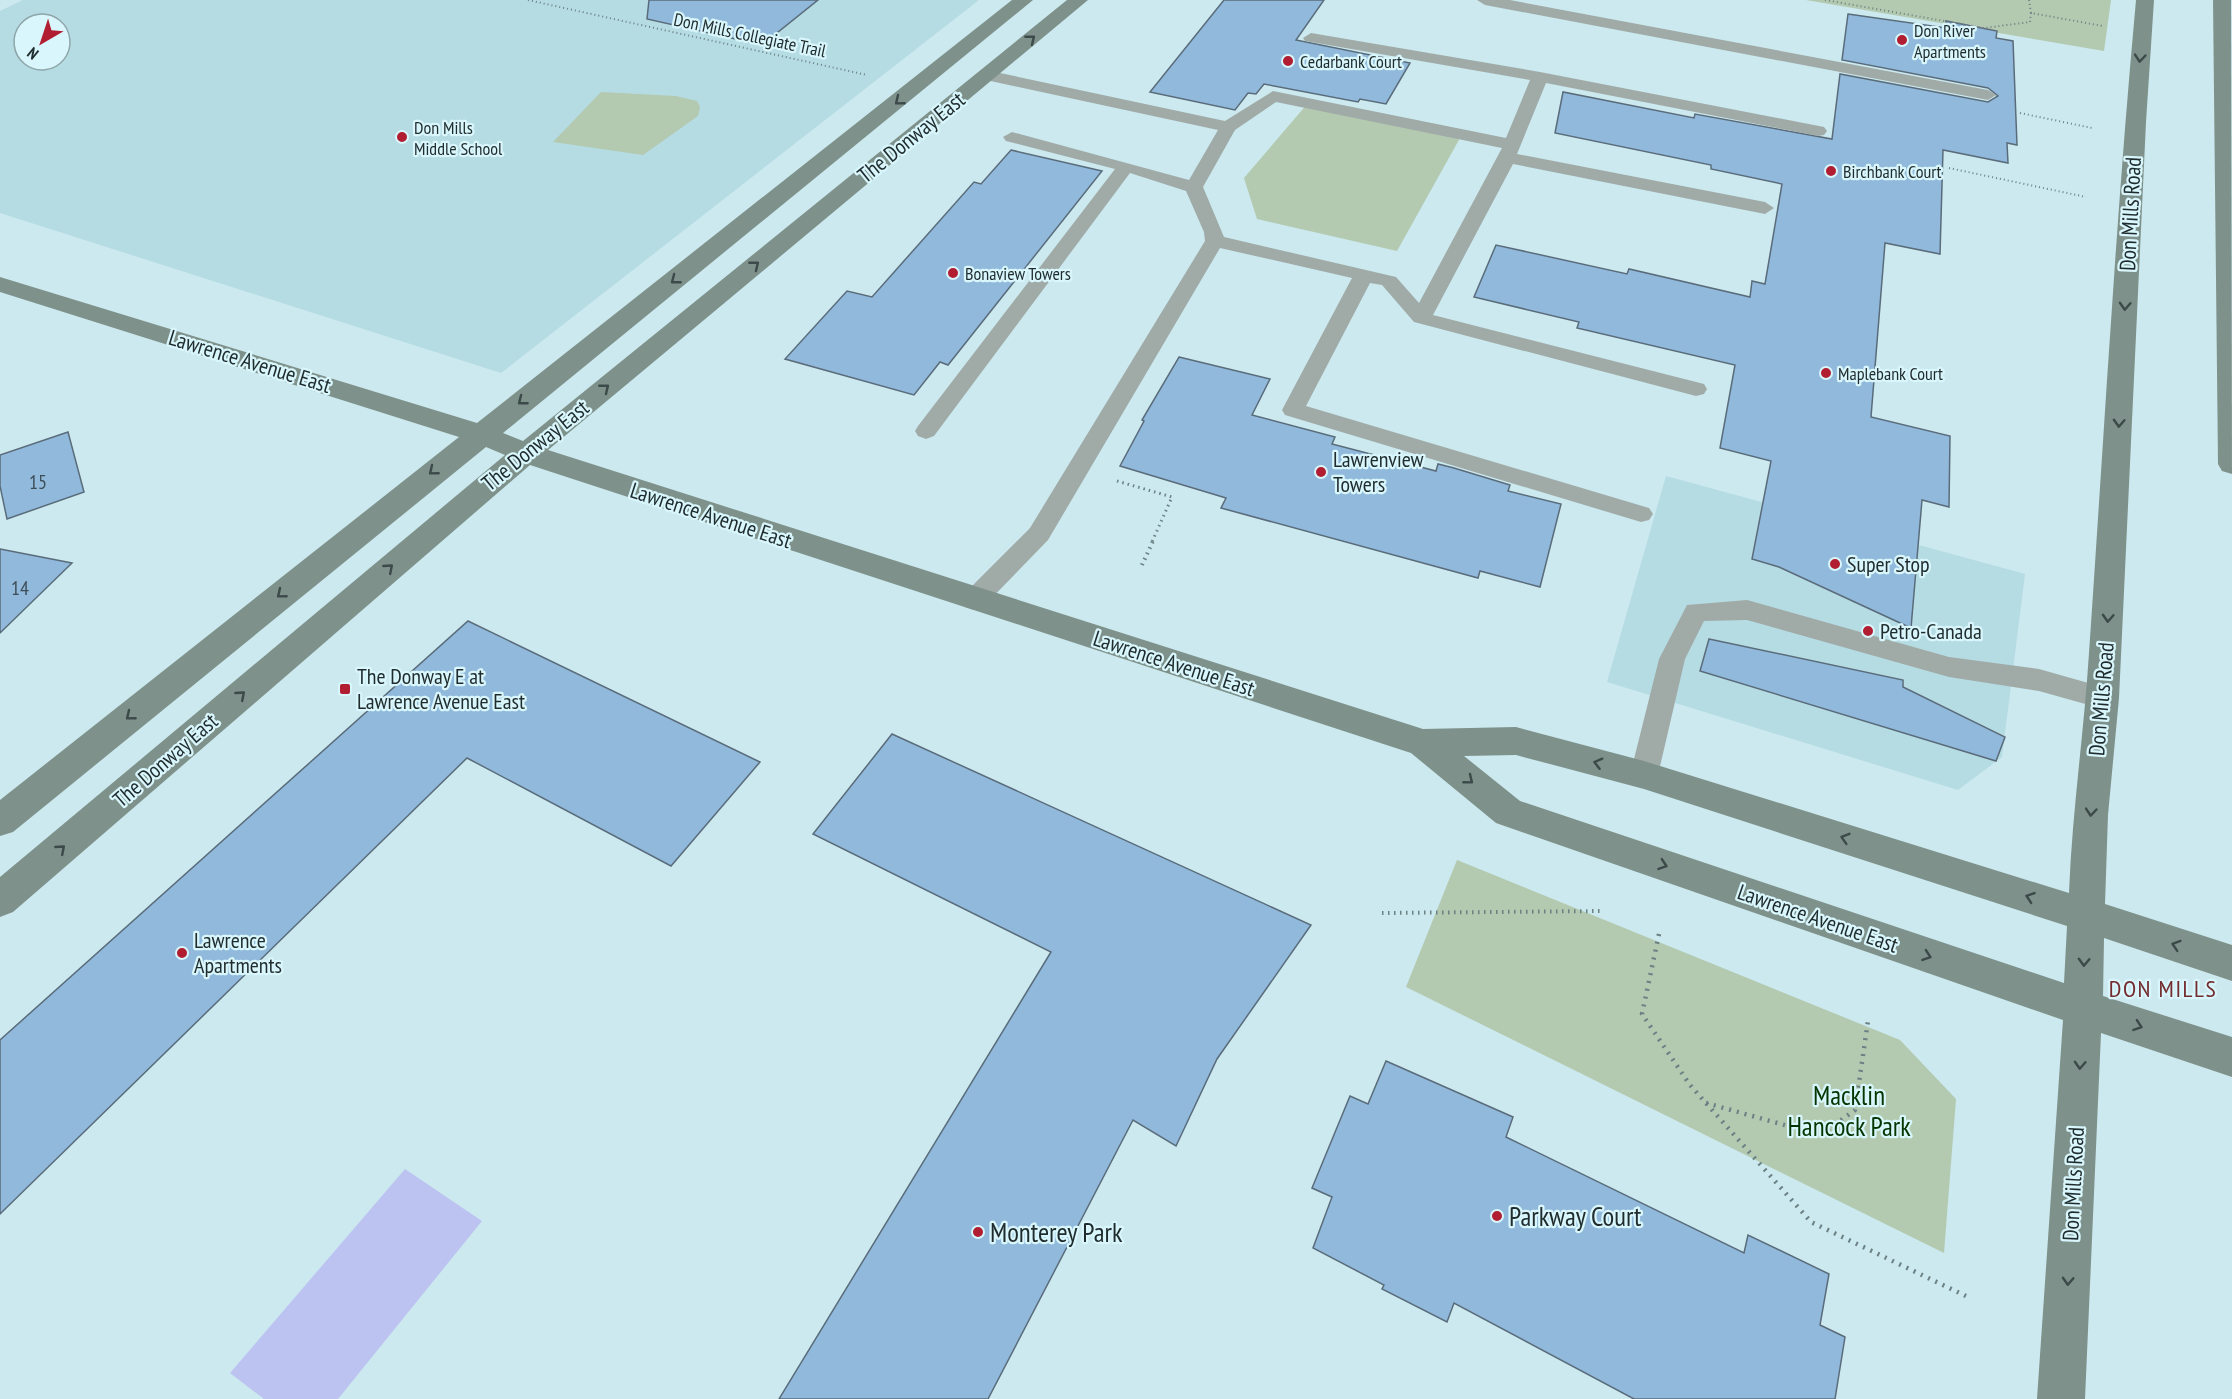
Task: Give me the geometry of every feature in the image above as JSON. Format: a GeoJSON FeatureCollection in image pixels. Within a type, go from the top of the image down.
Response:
{"type":"FeatureCollection","features":[{"type":"Feature","properties":{"kind":"main road","name":"The Donway East"},"geometry":{"type":"LineString","coordinates":[[0,821],[1024,0]]}},
{"type":"Feature","properties":{"kind":"main road","name":"The Donway East"},"geometry":{"type":"LineString","coordinates":[[0,900],[526,452],[1079,0]]}},
{"type":"Feature","properties":{"kind":"main road","name":"Don Mills Road"},"geometry":{"type":"LineString","coordinates":[[2061,1399],[2083,1007],[2090,815],[2103,698],[2135,122],[2145,0]]}},
{"type":"Feature","properties":{"kind":"main road"},"geometry":{"type":"LineString","coordinates":[[2222,0],[2232,465]]}},
{"type":"Feature","properties":{"kind":"main road"},"geometry":{"type":"LineString","coordinates":[[945,64],[986,75]]}},
{"type":"Feature","properties":{"kind":"main road","name":"Lawrence Avenue East"},"geometry":{"type":"LineString","coordinates":[[0,284],[439,419],[575,471],[1424,743],[1516,741],[1644,776],[1970,877],[2232,963]]}},
{"type":"Feature","properties":{"kind":"main road","name":"Lawrence Avenue East"},"geometry":{"type":"LineString","coordinates":[[1424,743],[1508,812],[2232,1057]]}},
{"type":"Feature","properties":{"kind":"lane"},"geometry":{"type":"LineString","coordinates":[[1485,0],[1988,95]]}},
{"type":"Feature","properties":{"kind":"lane"},"geometry":{"type":"LineString","coordinates":[[1311,38],[1540,77],[1818,131]]}},
{"type":"Feature","properties":{"kind":"lane"},"geometry":{"type":"LineString","coordinates":[[986,75],[1228,127]]}},
{"type":"Feature","properties":{"kind":"lane"},"geometry":{"type":"LineString","coordinates":[[1421,318],[1510,151],[1540,77]]}},
{"type":"Feature","properties":{"kind":"lane"},"geometry":{"type":"LineString","coordinates":[[1194,187],[1228,127],[1273,96],[1765,208]]}},
{"type":"Feature","properties":{"kind":"lane"},"geometry":{"type":"LineString","coordinates":[[974,600],[1039,534],[1215,241],[1214,232],[1194,187],[1126,166],[1012,137]]}},
{"type":"Feature","properties":{"kind":"lane"},"geometry":{"type":"LineString","coordinates":[[926,431],[1126,166]]}},
{"type":"Feature","properties":{"kind":"lane"},"geometry":{"type":"LineString","coordinates":[[1215,241],[1389,281],[1421,318],[1696,389]]}},
{"type":"Feature","properties":{"kind":"lane"},"geometry":{"type":"LineString","coordinates":[[1364,274],[1293,410],[1641,514]]}},
{"type":"Feature","properties":{"kind":"lane"},"geometry":{"type":"LineString","coordinates":[[1644,776],[1672,659],[1696,612],[1747,610],[1949,667],[2039,680],[2103,698]]}},
{"type":"Feature","properties":{"kind":"path","name":"Don Mills Collegiate Trail"},"geometry":{"type":"LineString","coordinates":[[528,0],[874,76]]}},
{"type":"Feature","properties":{"kind":"path"},"geometry":{"type":"LineString","coordinates":[[1825,0],[1984,28],[2030,22],[2029,0]]}},
{"type":"Feature","properties":{"kind":"path"},"geometry":{"type":"LineString","coordinates":[[2031,13],[2104,26]]}},
{"type":"Feature","properties":{"kind":"path"},"geometry":{"type":"LineString","coordinates":[[1988,95],[2018,113],[2092,128]]}},
{"type":"Feature","properties":{"kind":"path"},"geometry":{"type":"LineString","coordinates":[[1949,168],[2086,196]]}},
{"type":"Feature","properties":{"kind":"path"},"geometry":{"type":"LineString","coordinates":[[1079,470],[1172,497],[1142,565]]}},
{"type":"Feature","properties":{"kind":"path"},"geometry":{"type":"LineString","coordinates":[[1382,914],[1603,911]]}},
{"type":"Feature","properties":{"kind":"path"},"geometry":{"type":"LineString","coordinates":[[1659,934],[1642,1014],[1690,1085],[1811,1222],[1968,1297]]}},
{"type":"Feature","properties":{"kind":"path"},"geometry":{"type":"LineString","coordinates":[[1706,1103],[1820,1135],[1856,1110],[1868,1021]]}},
{"type":"Feature","properties":{"kind":"shaded area","name":"Don Mills Middle School"},"geometry":{"type":"Polygon","coordinates":[[[23,0],[979,0],[501,373],[0,213],[0,11],[23,0]]]}},
{"type":"Feature","properties":{"kind":"shaded area"},"geometry":{"type":"Polygon","coordinates":[[[1666,476],[2025,574],[2002,757],[1958,790],[1607,682],[1666,476]]]}},
{"type":"Feature","properties":{"kind":"green space"},"geometry":{"type":"Polygon","coordinates":[[[1806,0],[2111,0],[2104,51],[1806,0]]]}},
{"type":"Feature","properties":{"kind":"green space"},"geometry":{"type":"Polygon","coordinates":[[[601,92],[676,96],[697,101],[700,107],[698,116],[643,155],[553,142],[601,92]]]}},
{"type":"Feature","properties":{"kind":"green space"},"geometry":{"type":"Polygon","coordinates":[[[1309,102],[1460,138],[1397,251],[1257,219],[1244,178],[1309,102]]]}},
{"type":"Feature","properties":{"kind":"green space","name":"Macklin Hancock Park"},"geometry":{"type":"Polygon","coordinates":[[[1457,860],[1900,1040],[1956,1099],[1944,1253],[1406,987],[1457,860]]]}},
{"type":"Feature","properties":{"kind":"water"},"geometry":{"type":"Polygon","coordinates":[[[405,1169],[482,1221],[338,1399],[264,1399],[230,1373],[405,1169]]]}},
{"type":"Feature","properties":{"kind":"building"},"geometry":{"type":"Polygon","coordinates":[[[649,0],[818,0],[762,45],[647,19],[649,0]]]}},
{"type":"Feature","properties":{"kind":"building","name":"Cedarbank Court"},"geometry":{"type":"Polygon","coordinates":[[[1224,0],[1324,0],[1296,40],[1410,63],[1386,104],[1360,99],[1358,102],[1264,84],[1256,94],[1248,93],[1235,110],[1150,92],[1224,0]]]}},
{"type":"Feature","properties":{"kind":"building"},"geometry":{"type":"Polygon","coordinates":[[[1848,14],[1946,28],[1946,21],[1997,31],[1996,38],[2013,41],[2017,145],[2007,143],[2008,163],[1943,150],[1940,254],[1885,243],[1871,417],[1950,436],[1949,507],[1922,500],[1911,628],[1779,567],[1752,559],[1771,461],[1720,448],[1735,365],[1577,328],[1579,322],[1474,297],[1496,245],[1627,274],[1629,269],[1750,297],[1752,281],[1765,284],[1782,184],[1711,169],[1711,165],[1555,133],[1563,92],[1694,118],[1695,114],[1832,139],[1840,74],[1988,102],[1998,96],[1988,88],[1842,60],[1848,14]]]}},
{"type":"Feature","properties":{"kind":"building","name":"Bonaview Towers"},"geometry":{"type":"Polygon","coordinates":[[[1011,150],[1102,171],[948,365],[940,362],[914,395],[785,359],[847,291],[872,297],[974,182],[981,184],[1011,150]]]}},
{"type":"Feature","properties":{"kind":"building","name":"Lawrenview Towers"},"geometry":{"type":"Polygon","coordinates":[[[1179,357],[1270,379],[1252,415],[1335,437],[1332,444],[1436,471],[1438,464],[1454,468],[1510,485],[1508,491],[1561,504],[1540,587],[1480,571],[1478,578],[1221,508],[1226,498],[1120,466],[1144,421],[1142,420],[1179,357]]]}},
{"type":"Feature","properties":{"kind":"building"},"geometry":{"type":"Polygon","coordinates":[[[68,432],[84,492],[7,519],[0,486],[0,455],[68,432]]]}},
{"type":"Feature","properties":{"kind":"building"},"geometry":{"type":"Polygon","coordinates":[[[0,549],[72,563],[0,633],[0,549]]]}},
{"type":"Feature","properties":{"kind":"building","name":"Lawrence Apartments"},"geometry":{"type":"Polygon","coordinates":[[[468,621],[760,762],[671,866],[467,758],[0,1214],[0,1040],[468,621]]]}},
{"type":"Feature","properties":{"kind":"building"},"geometry":{"type":"Polygon","coordinates":[[[1709,639],[1903,680],[1903,687],[2005,737],[1996,761],[1700,671],[1709,639]]]}},
{"type":"Feature","properties":{"kind":"building","name":"Monterey Park"},"geometry":{"type":"Polygon","coordinates":[[[892,734],[1311,925],[1217,1059],[1176,1146],[1133,1120],[988,1399],[779,1399],[1051,952],[813,834],[892,734]]]}},
{"type":"Feature","properties":{"kind":"building","name":"Parkway Court"},"geometry":{"type":"Polygon","coordinates":[[[1386,1061],[1513,1117],[1506,1137],[1744,1253],[1748,1235],[1829,1274],[1820,1325],[1845,1337],[1835,1399],[1634,1399],[1454,1303],[1447,1322],[1382,1289],[1384,1285],[1313,1248],[1332,1197],[1312,1188],[1350,1096],[1368,1104],[1386,1061]]]}},
{"type":"Feature","properties":{"kind":"place","name":"Don River Apartments"},"geometry":{"type":"Point","coordinates":[1902,40]}},
{"type":"Feature","properties":{"kind":"place","name":"Cedarbank Court"},"geometry":{"type":"Point","coordinates":[1288,61]}},
{"type":"Feature","properties":{"kind":"place","name":"Don Mills Middle School"},"geometry":{"type":"Point","coordinates":[402,137]}},
{"type":"Feature","properties":{"kind":"place","name":"Birchbank Court"},"geometry":{"type":"Point","coordinates":[1831,171]}},
{"type":"Feature","properties":{"kind":"place","name":"Bonaview Towers"},"geometry":{"type":"Point","coordinates":[953,273]}},
{"type":"Feature","properties":{"kind":"place","name":"Maplebank Court"},"geometry":{"type":"Point","coordinates":[1826,373]}},
{"type":"Feature","properties":{"kind":"place","name":"Lawrenview Towers"},"geometry":{"type":"Point","coordinates":[1321,472]}},
{"type":"Feature","properties":{"kind":"place","name":"Super Stop"},"geometry":{"type":"Point","coordinates":[1835,564]}},
{"type":"Feature","properties":{"kind":"place","name":"Petro-Canada"},"geometry":{"type":"Point","coordinates":[1868,631]}},
{"type":"Feature","properties":{"kind":"place","name":"The Donway E at Lawrence Avenue East"},"geometry":{"type":"Point","coordinates":[345,689]}},
{"type":"Feature","properties":{"kind":"place","name":"Lawrence Apartments"},"geometry":{"type":"Point","coordinates":[182,953]}},
{"type":"Feature","properties":{"kind":"place","name":"Parkway Court"},"geometry":{"type":"Point","coordinates":[1497,1216]}},
{"type":"Feature","properties":{"kind":"place","name":"Monterey Park"},"geometry":{"type":"Point","coordinates":[978,1232]}},
{"type":"Feature","properties":{"kind":"district","name":"DON MILLS"},"geometry":{"type":"Point","coordinates":[2163,988]}}]}
